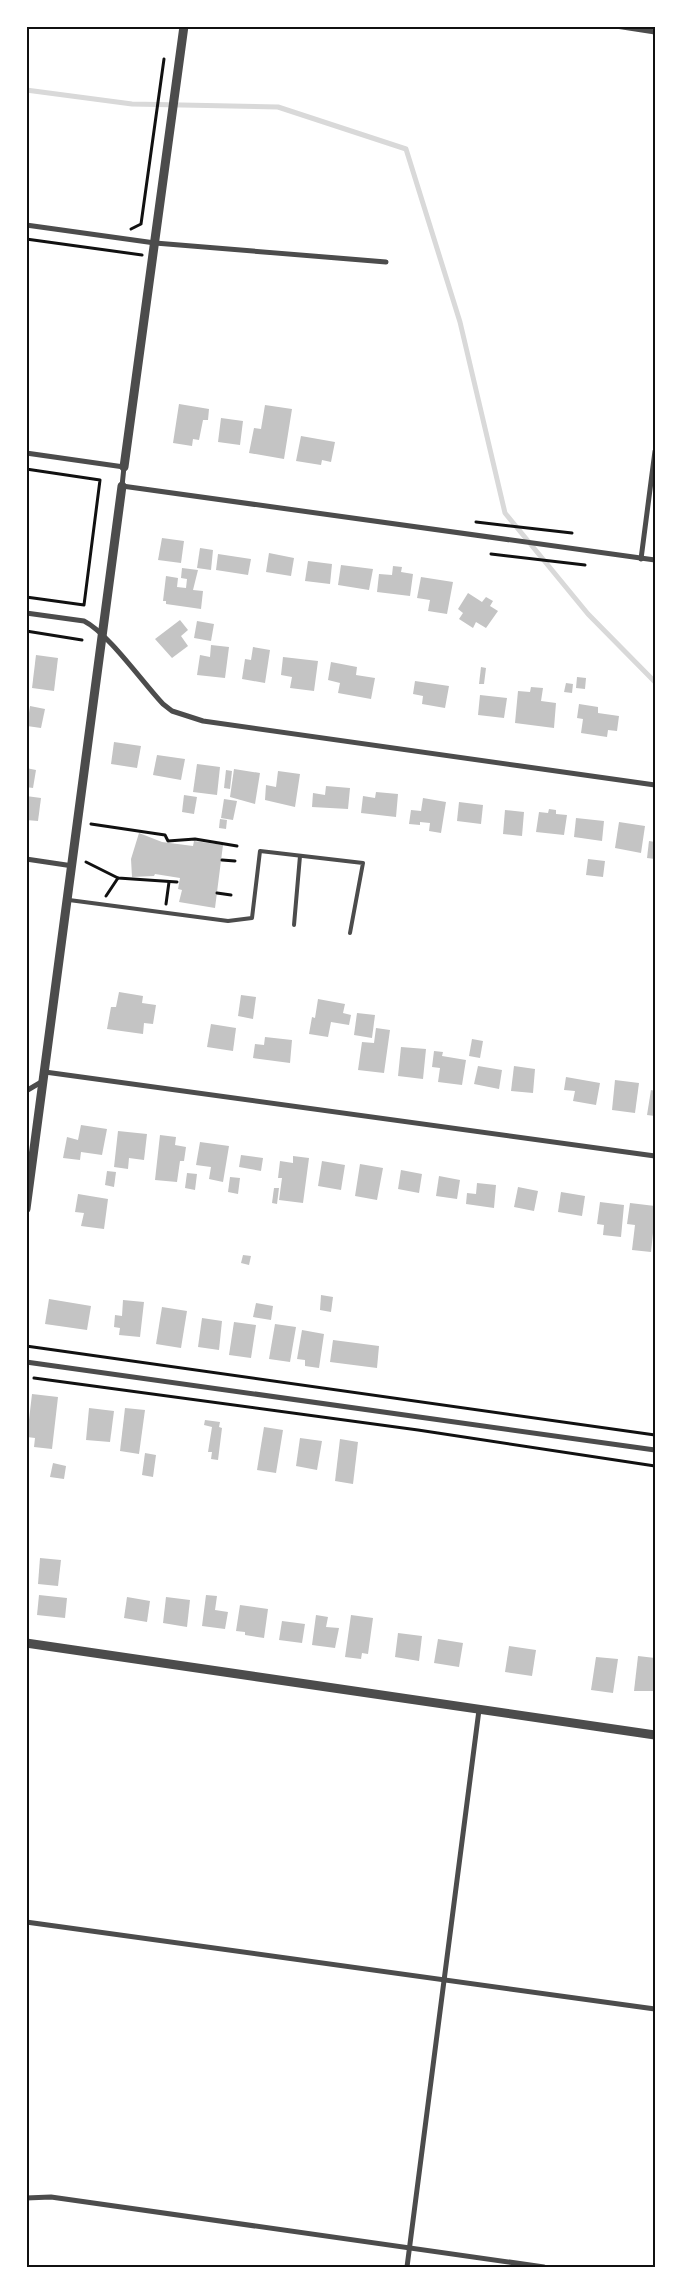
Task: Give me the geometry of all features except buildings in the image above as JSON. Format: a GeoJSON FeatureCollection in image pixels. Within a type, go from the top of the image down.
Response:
{"type":"FeatureCollection","features":[{"type":"Feature","properties":{"kind":"street"},"geometry":{"type":"LineString","coordinates":[[26,1209],[29,1159],[45,1076],[124,467],[184,26]]}},
{"type":"Feature","properties":{"kind":"street"},"geometry":{"type":"LineString","coordinates":[[616,26],[655,32]]}},
{"type":"Feature","properties":{"kind":"street"},"geometry":{"type":"LineString","coordinates":[[26,225],[155,243],[386,262]]}},
{"type":"Feature","properties":{"kind":"street"},"geometry":{"type":"LineString","coordinates":[[641,559],[655,451]]}},
{"type":"Feature","properties":{"kind":"street"},"geometry":{"type":"LineString","coordinates":[[26,453],[124,467]]}},
{"type":"Feature","properties":{"kind":"street"},"geometry":{"type":"LineString","coordinates":[[122,486],[655,560]]}},
{"type":"Feature","properties":{"kind":"street"},"geometry":{"type":"LineString","coordinates":[[26,613],[84,621],[103,635],[163,704],[172,711],[196,719],[655,785]]}},
{"type":"Feature","properties":{"kind":"street"},"geometry":{"type":"LineString","coordinates":[[26,859],[73,866]]}},
{"type":"Feature","properties":{"kind":"street"},"geometry":{"type":"LineString","coordinates":[[26,1091],[45,1076],[655,1156]]}},
{"type":"Feature","properties":{"kind":"street"},"geometry":{"type":"LineString","coordinates":[[26,1362],[655,1450]]}},
{"type":"Feature","properties":{"kind":"street"},"geometry":{"type":"LineString","coordinates":[[26,1644],[655,1735]]}},
{"type":"Feature","properties":{"kind":"street"},"geometry":{"type":"LineString","coordinates":[[407,2267],[479,1710]]}},
{"type":"Feature","properties":{"kind":"street"},"geometry":{"type":"LineString","coordinates":[[26,1922],[655,2009]]}},
{"type":"Feature","properties":{"kind":"street"},"geometry":{"type":"LineString","coordinates":[[26,2198],[52,2197],[544,2267]]}},
{"type":"Feature","properties":{"kind":"lane"},"geometry":{"type":"LineString","coordinates":[[68,900],[228,921],[252,918],[260,851],[363,863],[350,934]]}},
{"type":"Feature","properties":{"kind":"lane"},"geometry":{"type":"LineString","coordinates":[[294,925],[300,856]]}},
{"type":"Feature","properties":{"kind":"path"},"geometry":{"type":"LineString","coordinates":[[122,227],[132,229],[141,224],[164,59]]}},
{"type":"Feature","properties":{"kind":"path"},"geometry":{"type":"LineString","coordinates":[[26,239],[153,258]]}},
{"type":"Feature","properties":{"kind":"path"},"geometry":{"type":"LineString","coordinates":[[26,469],[100,480],[84,604],[26,597]]}},
{"type":"Feature","properties":{"kind":"path"},"geometry":{"type":"LineString","coordinates":[[476,522],[572,533]]}},
{"type":"Feature","properties":{"kind":"path"},"geometry":{"type":"LineString","coordinates":[[491,554],[585,565]]}},
{"type":"Feature","properties":{"kind":"path"},"geometry":{"type":"LineString","coordinates":[[26,631],[82,640]]}},
{"type":"Feature","properties":{"kind":"path"},"geometry":{"type":"LineString","coordinates":[[91,824],[164,835],[168,841],[195,839],[237,846]]}},
{"type":"Feature","properties":{"kind":"path"},"geometry":{"type":"LineString","coordinates":[[222,860],[235,861]]}},
{"type":"Feature","properties":{"kind":"path"},"geometry":{"type":"LineString","coordinates":[[86,862],[118,878],[177,882]]}},
{"type":"Feature","properties":{"kind":"path"},"geometry":{"type":"LineString","coordinates":[[102,904],[110,888],[118,878]]}},
{"type":"Feature","properties":{"kind":"path"},"geometry":{"type":"LineString","coordinates":[[165,912],[169,882]]}},
{"type":"Feature","properties":{"kind":"path"},"geometry":{"type":"LineString","coordinates":[[217,893],[231,895]]}},
{"type":"Feature","properties":{"kind":"path"},"geometry":{"type":"LineString","coordinates":[[26,1346],[655,1435]]}},
{"type":"Feature","properties":{"kind":"path"},"geometry":{"type":"LineString","coordinates":[[34,1378],[418,1430],[655,1466]]}},
{"type":"Feature","properties":{"kind":"waterway"},"geometry":{"type":"LineString","coordinates":[[26,90],[132,104],[278,107],[406,149],[460,322],[505,513],[588,614],[655,682]]}}]}
